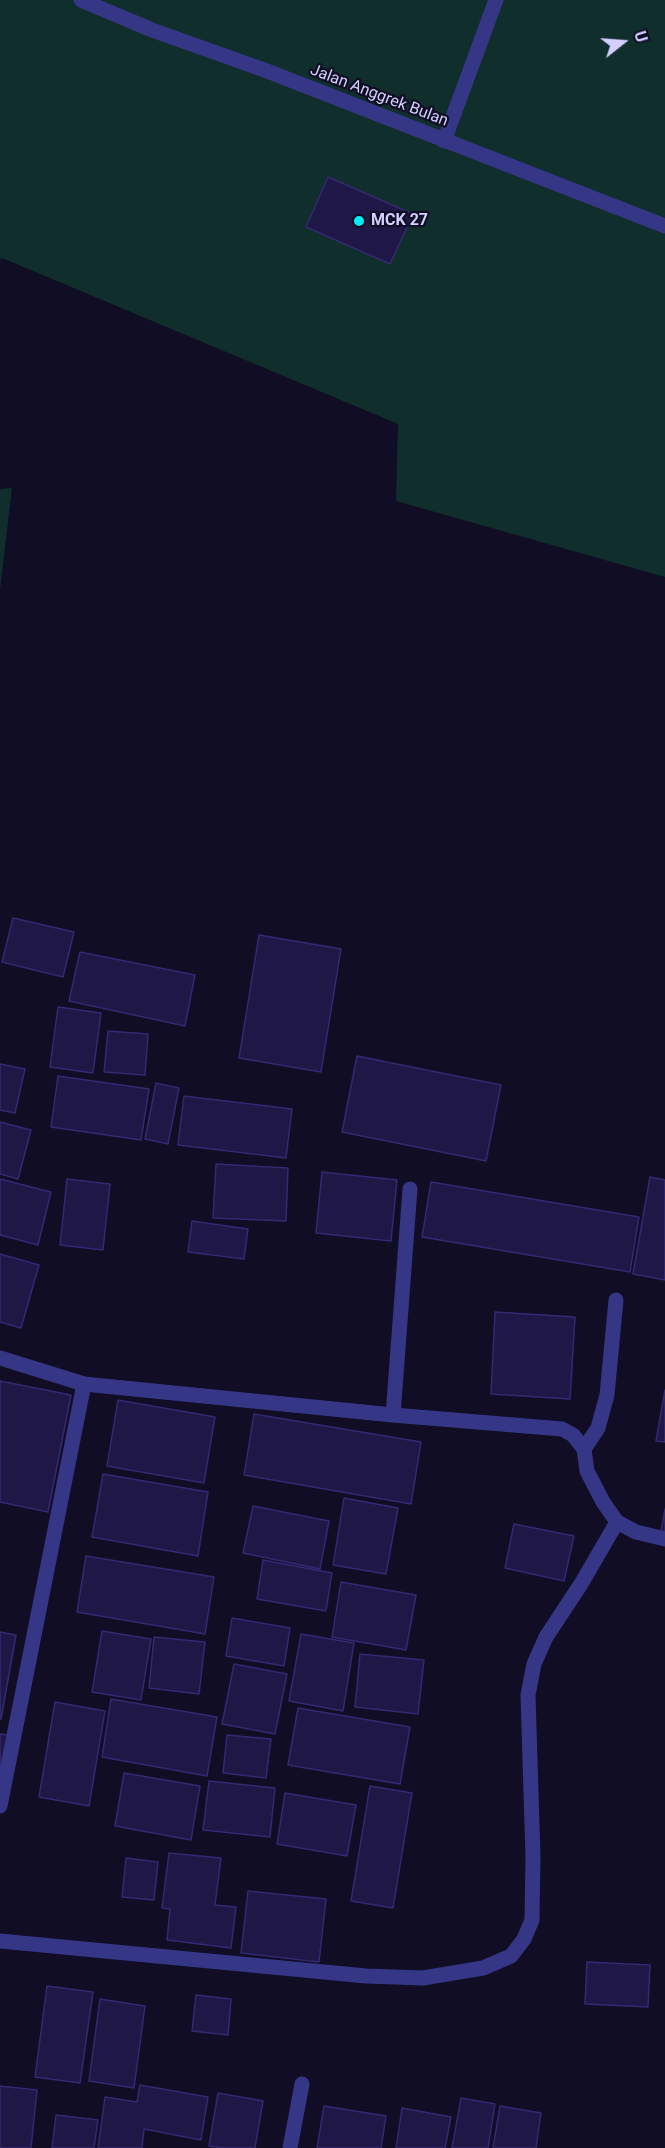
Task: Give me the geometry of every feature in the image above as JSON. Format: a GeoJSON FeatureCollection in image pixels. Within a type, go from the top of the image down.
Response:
{"type":"FeatureCollection","features":[{"type":"Feature","properties":{"kind":"street","name":"Jalan Anggrek Bulan"},"geometry":{"type":"LineString","coordinates":[[81,0],[152,30],[267,72],[665,226]]}},
{"type":"Feature","properties":{"kind":"street"},"geometry":{"type":"LineString","coordinates":[[444,141],[496,0]]}},
{"type":"Feature","properties":{"kind":"street"},"geometry":{"type":"LineString","coordinates":[[393,1415],[410,1189]]}},
{"type":"Feature","properties":{"kind":"street"},"geometry":{"type":"LineString","coordinates":[[584,1449],[598,1428],[607,1395],[616,1300]]}},
{"type":"Feature","properties":{"kind":"street"},"geometry":{"type":"LineString","coordinates":[[0,1358],[84,1384],[562,1430],[573,1435],[584,1449],[587,1472],[617,1522],[636,1532],[665,1539]]}},
{"type":"Feature","properties":{"kind":"street"},"geometry":{"type":"LineString","coordinates":[[0,1806],[84,1384]]}},
{"type":"Feature","properties":{"kind":"street"},"geometry":{"type":"LineString","coordinates":[[0,1941],[366,1976],[423,1978],[483,1968],[511,1956],[524,1939],[532,1920],[533,1857],[528,1695],[534,1664],[546,1637],[581,1584],[617,1522]]}},
{"type":"Feature","properties":{"kind":"street"},"geometry":{"type":"LineString","coordinates":[[290,2148],[302,2084]]}},
{"type":"Feature","properties":{"kind":"green space"},"geometry":{"type":"Polygon","coordinates":[[[0,0],[665,0],[665,577],[396,501],[398,424],[2,258],[0,260],[0,0]]]}},
{"type":"Feature","properties":{"kind":"green space"},"geometry":{"type":"Polygon","coordinates":[[[12,488],[0,590],[0,489],[12,488]]]}},
{"type":"Feature","properties":{"kind":"building","name":"MCK 27"},"geometry":{"type":"Polygon","coordinates":[[[328,177],[413,214],[390,264],[306,227],[328,177]]]}},
{"type":"Feature","properties":{"kind":"building"},"geometry":{"type":"Polygon","coordinates":[[[13,918],[74,932],[63,977],[2,962],[13,918]]]}},
{"type":"Feature","properties":{"kind":"building"},"geometry":{"type":"Polygon","coordinates":[[[259,935],[341,949],[321,1072],[239,1058],[259,935]]]}},
{"type":"Feature","properties":{"kind":"building"},"geometry":{"type":"Polygon","coordinates":[[[80,952],[195,975],[185,1026],[69,1001],[80,952]]]}},
{"type":"Feature","properties":{"kind":"building"},"geometry":{"type":"Polygon","coordinates":[[[58,1007],[101,1013],[93,1073],[50,1067],[58,1007]]]}},
{"type":"Feature","properties":{"kind":"building"},"geometry":{"type":"Polygon","coordinates":[[[108,1031],[148,1034],[145,1075],[104,1072],[108,1031]]]}},
{"type":"Feature","properties":{"kind":"building"},"geometry":{"type":"Polygon","coordinates":[[[357,1056],[501,1085],[486,1161],[342,1132],[357,1056]]]}},
{"type":"Feature","properties":{"kind":"building"},"geometry":{"type":"Polygon","coordinates":[[[0,1064],[25,1069],[15,1113],[0,1110],[0,1064]]]}},
{"type":"Feature","properties":{"kind":"building"},"geometry":{"type":"Polygon","coordinates":[[[58,1076],[149,1089],[141,1140],[51,1127],[58,1076]]]}},
{"type":"Feature","properties":{"kind":"building"},"geometry":{"type":"Polygon","coordinates":[[[156,1083],[179,1088],[168,1144],[145,1139],[156,1083]]]}},
{"type":"Feature","properties":{"kind":"building"},"geometry":{"type":"Polygon","coordinates":[[[184,1096],[292,1109],[286,1158],[178,1145],[184,1096]]]}},
{"type":"Feature","properties":{"kind":"building"},"geometry":{"type":"Polygon","coordinates":[[[0,1122],[31,1130],[18,1179],[0,1174],[0,1122]]]}},
{"type":"Feature","properties":{"kind":"building"},"geometry":{"type":"Polygon","coordinates":[[[216,1164],[288,1168],[286,1221],[213,1218],[216,1164]]]}},
{"type":"Feature","properties":{"kind":"building"},"geometry":{"type":"Polygon","coordinates":[[[322,1172],[397,1180],[391,1241],[316,1233],[322,1172]]]}},
{"type":"Feature","properties":{"kind":"building"},"geometry":{"type":"Polygon","coordinates":[[[650,1177],[665,1180],[665,1280],[633,1274],[650,1177]]]}},
{"type":"Feature","properties":{"kind":"building"},"geometry":{"type":"Polygon","coordinates":[[[0,1179],[51,1192],[38,1245],[0,1235],[0,1179]]]}},
{"type":"Feature","properties":{"kind":"building"},"geometry":{"type":"Polygon","coordinates":[[[67,1179],[110,1184],[103,1250],[60,1245],[67,1179]]]}},
{"type":"Feature","properties":{"kind":"building"},"geometry":{"type":"Polygon","coordinates":[[[431,1182],[639,1217],[630,1272],[422,1237],[431,1182]]]}},
{"type":"Feature","properties":{"kind":"building"},"geometry":{"type":"Polygon","coordinates":[[[192,1221],[248,1229],[244,1259],[188,1252],[192,1221]]]}},
{"type":"Feature","properties":{"kind":"building"},"geometry":{"type":"Polygon","coordinates":[[[0,1254],[39,1265],[21,1328],[0,1322],[0,1254]]]}},
{"type":"Feature","properties":{"kind":"building"},"geometry":{"type":"Polygon","coordinates":[[[495,1312],[575,1317],[570,1399],[491,1394],[495,1312]]]}},
{"type":"Feature","properties":{"kind":"building"},"geometry":{"type":"Polygon","coordinates":[[[0,1381],[71,1395],[48,1512],[0,1502],[0,1381]]]}},
{"type":"Feature","properties":{"kind":"building"},"geometry":{"type":"Polygon","coordinates":[[[665,1390],[665,1442],[656,1441],[665,1390]]]}},
{"type":"Feature","properties":{"kind":"building"},"geometry":{"type":"Polygon","coordinates":[[[118,1400],[215,1417],[204,1483],[107,1466],[118,1400]]]}},
{"type":"Feature","properties":{"kind":"building"},"geometry":{"type":"Polygon","coordinates":[[[254,1414],[421,1442],[411,1504],[244,1475],[254,1414]]]}},
{"type":"Feature","properties":{"kind":"building"},"geometry":{"type":"Polygon","coordinates":[[[103,1474],[208,1492],[198,1556],[92,1537],[103,1474]]]}},
{"type":"Feature","properties":{"kind":"building"},"geometry":{"type":"Polygon","coordinates":[[[344,1498],[398,1508],[386,1574],[333,1565],[344,1498]]]}},
{"type":"Feature","properties":{"kind":"building"},"geometry":{"type":"Polygon","coordinates":[[[253,1506],[329,1521],[320,1569],[243,1553],[253,1506]]]}},
{"type":"Feature","properties":{"kind":"building"},"geometry":{"type":"Polygon","coordinates":[[[665,1509],[665,1532],[661,1531],[665,1509]]]}},
{"type":"Feature","properties":{"kind":"building"},"geometry":{"type":"Polygon","coordinates":[[[514,1524],[574,1536],[564,1581],[505,1568],[514,1524]]]}},
{"type":"Feature","properties":{"kind":"building"},"geometry":{"type":"Polygon","coordinates":[[[86,1556],[214,1577],[205,1634],[77,1612],[86,1556]]]}},
{"type":"Feature","properties":{"kind":"building"},"geometry":{"type":"Polygon","coordinates":[[[263,1560],[332,1573],[326,1611],[257,1599],[263,1560]]]}},
{"type":"Feature","properties":{"kind":"building"},"geometry":{"type":"Polygon","coordinates":[[[341,1582],[416,1595],[406,1650],[332,1637],[341,1582]]]}},
{"type":"Feature","properties":{"kind":"building"},"geometry":{"type":"Polygon","coordinates":[[[232,1618],[290,1628],[284,1666],[226,1656],[232,1618]]]}},
{"type":"Feature","properties":{"kind":"building"},"geometry":{"type":"Polygon","coordinates":[[[102,1631],[151,1639],[141,1700],[92,1692],[102,1631]]]}},
{"type":"Feature","properties":{"kind":"building"},"geometry":{"type":"Polygon","coordinates":[[[0,1632],[16,1635],[1,1719],[0,1719],[0,1632]]]}},
{"type":"Feature","properties":{"kind":"building"},"geometry":{"type":"Polygon","coordinates":[[[301,1634],[354,1643],[343,1711],[289,1701],[301,1634]]]}},
{"type":"Feature","properties":{"kind":"building"},"geometry":{"type":"Polygon","coordinates":[[[154,1637],[205,1642],[199,1694],[149,1688],[154,1637]]]}},
{"type":"Feature","properties":{"kind":"building"},"geometry":{"type":"Polygon","coordinates":[[[360,1654],[424,1660],[418,1714],[355,1707],[360,1654]]]}},
{"type":"Feature","properties":{"kind":"building"},"geometry":{"type":"Polygon","coordinates":[[[234,1664],[287,1674],[275,1734],[222,1724],[234,1664]]]}},
{"type":"Feature","properties":{"kind":"building"},"geometry":{"type":"Polygon","coordinates":[[[111,1699],[217,1717],[207,1776],[102,1757],[111,1699]]]}},
{"type":"Feature","properties":{"kind":"building"},"geometry":{"type":"Polygon","coordinates":[[[55,1702],[105,1711],[89,1806],[39,1797],[55,1702]]]}},
{"type":"Feature","properties":{"kind":"building"},"geometry":{"type":"Polygon","coordinates":[[[298,1708],[410,1727],[400,1784],[288,1765],[298,1708]]]}},
{"type":"Feature","properties":{"kind":"building"},"geometry":{"type":"Polygon","coordinates":[[[0,1734],[9,1735],[0,1782],[0,1734]]]}},
{"type":"Feature","properties":{"kind":"building"},"geometry":{"type":"Polygon","coordinates":[[[227,1735],[271,1739],[266,1778],[223,1773],[227,1735]]]}},
{"type":"Feature","properties":{"kind":"building"},"geometry":{"type":"Polygon","coordinates":[[[124,1773],[200,1786],[191,1840],[115,1826],[124,1773]]]}},
{"type":"Feature","properties":{"kind":"building"},"geometry":{"type":"Polygon","coordinates":[[[209,1781],[275,1788],[270,1837],[203,1830],[209,1781]]]}},
{"type":"Feature","properties":{"kind":"building"},"geometry":{"type":"Polygon","coordinates":[[[370,1786],[412,1793],[393,1908],[351,1901],[370,1786]]]}},
{"type":"Feature","properties":{"kind":"building"},"geometry":{"type":"Polygon","coordinates":[[[285,1793],[356,1805],[347,1856],[277,1844],[285,1793]]]}},
{"type":"Feature","properties":{"kind":"building"},"geometry":{"type":"Polygon","coordinates":[[[169,1853],[221,1858],[215,1905],[236,1907],[231,1948],[167,1940],[170,1909],[162,1908],[169,1853]]]}},
{"type":"Feature","properties":{"kind":"building"},"geometry":{"type":"Polygon","coordinates":[[[126,1858],[158,1862],[154,1900],[122,1897],[126,1858]]]}},
{"type":"Feature","properties":{"kind":"building"},"geometry":{"type":"Polygon","coordinates":[[[248,1891],[326,1899],[319,1962],[241,1953],[248,1891]]]}},
{"type":"Feature","properties":{"kind":"building"},"geometry":{"type":"Polygon","coordinates":[[[587,1962],[650,1965],[648,2007],[585,2004],[587,1962]]]}},
{"type":"Feature","properties":{"kind":"building"},"geometry":{"type":"Polygon","coordinates":[[[47,1986],[93,1992],[80,2083],[35,2077],[47,1986]]]}},
{"type":"Feature","properties":{"kind":"building"},"geometry":{"type":"Polygon","coordinates":[[[196,1995],[231,1999],[228,2035],[192,2031],[196,1995]]]}},
{"type":"Feature","properties":{"kind":"building"},"geometry":{"type":"Polygon","coordinates":[[[100,1999],[145,2006],[134,2088],[89,2081],[100,1999]]]}},
{"type":"Feature","properties":{"kind":"building"},"geometry":{"type":"Polygon","coordinates":[[[140,2085],[208,2097],[201,2140],[144,2129],[142,2148],[98,2148],[105,2097],[137,2102],[140,2085]]]}},
{"type":"Feature","properties":{"kind":"building"},"geometry":{"type":"Polygon","coordinates":[[[0,2086],[37,2090],[31,2148],[0,2148],[0,2086]]]}},
{"type":"Feature","properties":{"kind":"building"},"geometry":{"type":"Polygon","coordinates":[[[218,2093],[263,2101],[255,2148],[209,2146],[218,2093]]]}},
{"type":"Feature","properties":{"kind":"building"},"geometry":{"type":"Polygon","coordinates":[[[461,2098],[495,2104],[488,2148],[452,2148],[461,2098]]]}},
{"type":"Feature","properties":{"kind":"building"},"geometry":{"type":"Polygon","coordinates":[[[324,2106],[386,2116],[381,2148],[317,2148],[324,2106]]]}},
{"type":"Feature","properties":{"kind":"building"},"geometry":{"type":"Polygon","coordinates":[[[500,2106],[541,2113],[536,2148],[493,2148],[500,2106]]]}},
{"type":"Feature","properties":{"kind":"building"},"geometry":{"type":"Polygon","coordinates":[[[402,2108],[451,2117],[445,2148],[396,2148],[402,2108]]]}},
{"type":"Feature","properties":{"kind":"building"},"geometry":{"type":"Polygon","coordinates":[[[56,2115],[98,2120],[94,2148],[52,2148],[56,2115]]]}},
{"type":"Feature","properties":{"kind":"place","name":"MCK 27"},"geometry":{"type":"Point","coordinates":[359,221]}}]}
